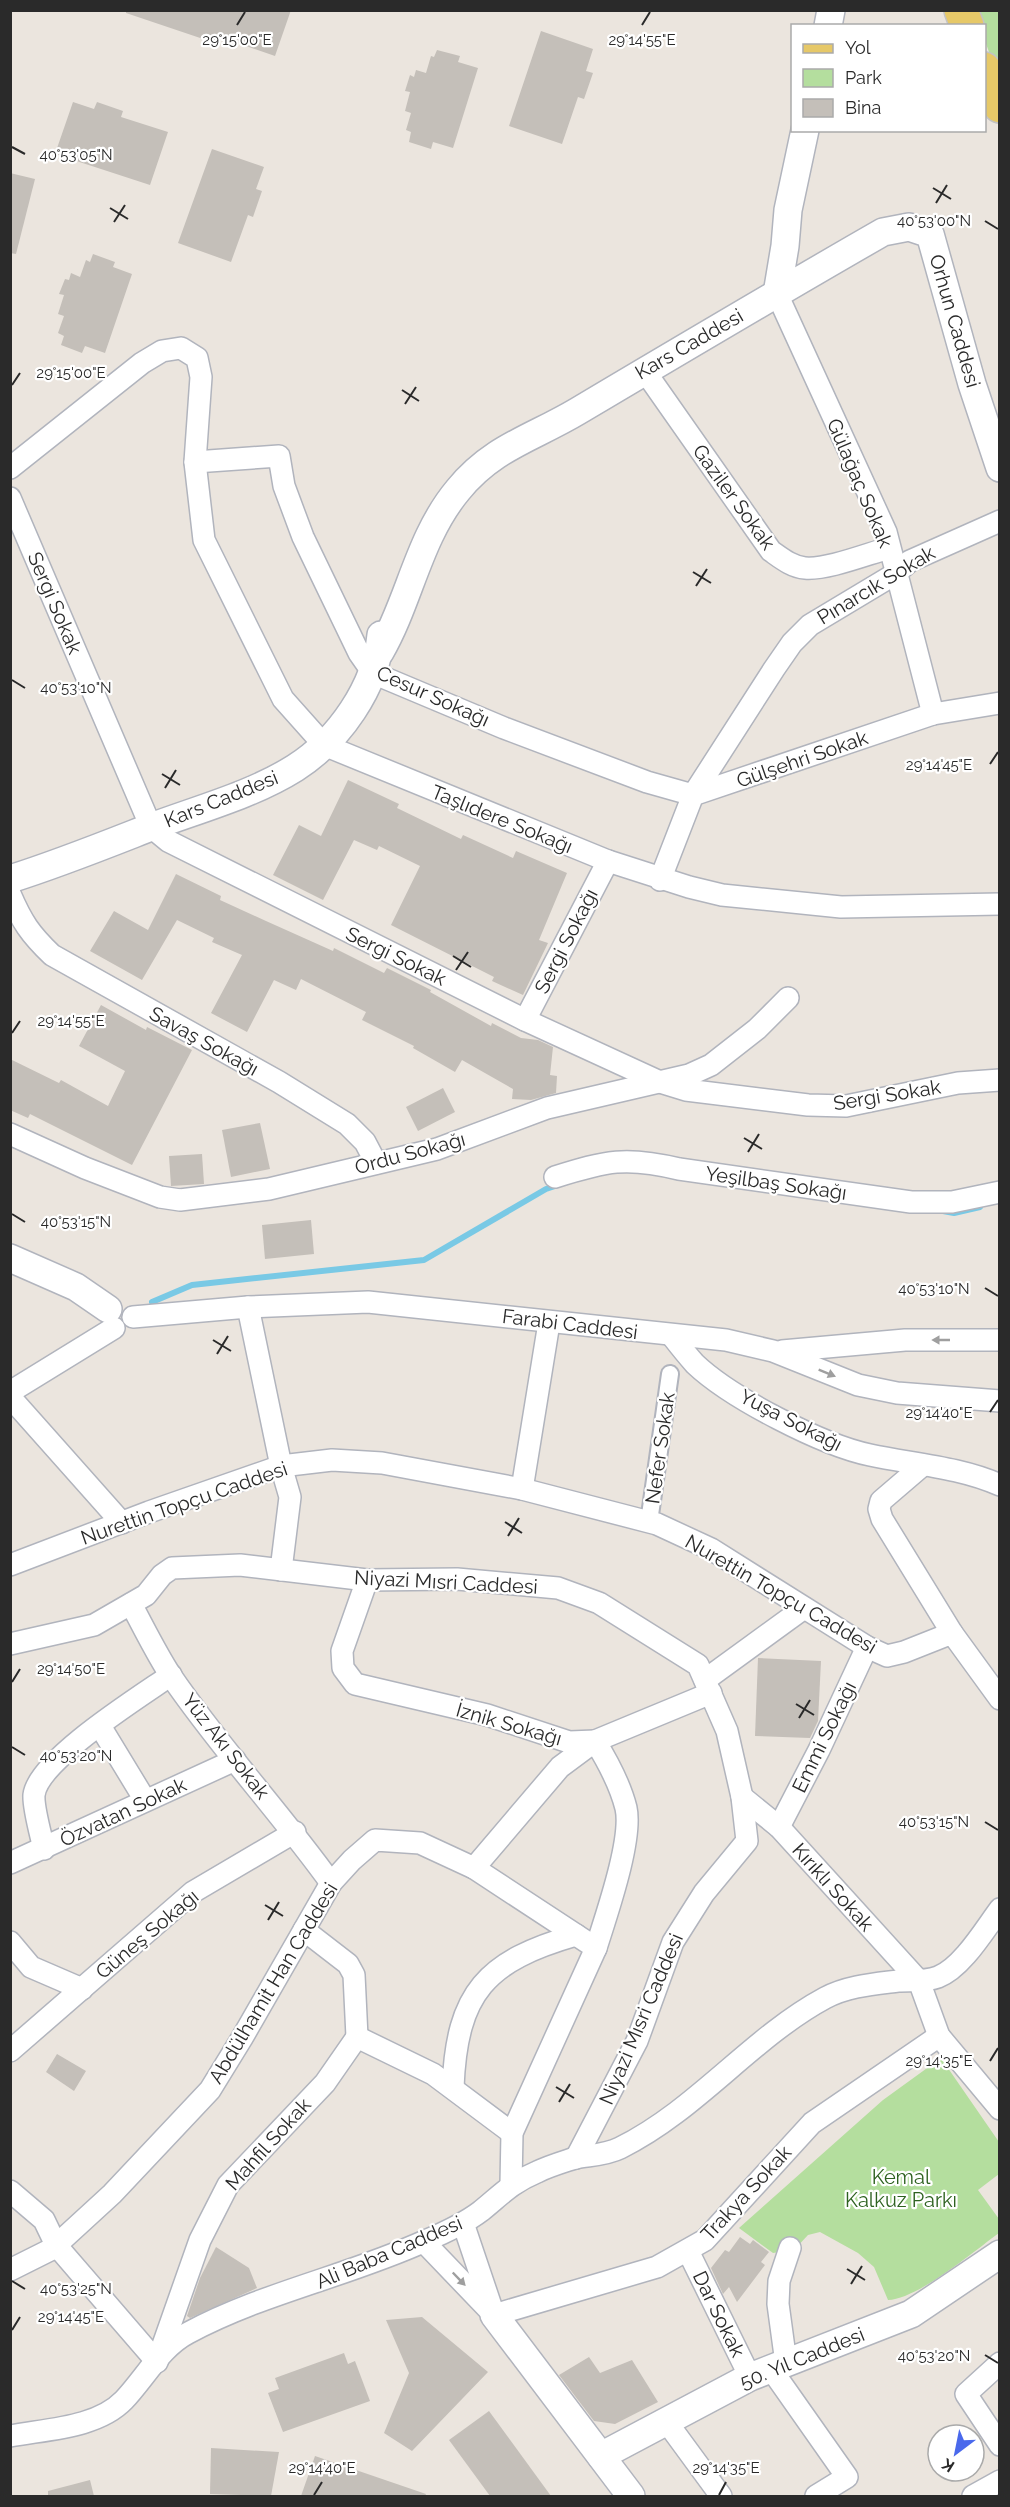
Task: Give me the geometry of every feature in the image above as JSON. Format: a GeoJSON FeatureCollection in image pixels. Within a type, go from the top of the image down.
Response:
{"type":"FeatureCollection","features":[{"type":"Feature","properties":{"kind":"main road"},"geometry":{"type":"LineString","coordinates":[[986,74],[999,106]]}},
{"type":"Feature","properties":{"kind":"street"},"geometry":{"type":"LineString","coordinates":[[777,294],[788,210],[805,132]]}},
{"type":"Feature","properties":{"kind":"street"},"geometry":{"type":"LineString","coordinates":[[785,246],[799,209],[817,132]]}},
{"type":"Feature","properties":{"kind":"street","name":"Orhun Caddesi"},"geometry":{"type":"LineString","coordinates":[[777,294],[883,232],[909,227],[930,234],[972,384],[999,468]]}},
{"type":"Feature","properties":{"kind":"street","name":"Kars Caddesi"},"geometry":{"type":"LineString","coordinates":[[10,879],[229,798],[295,768],[324,745],[358,702],[376,663],[382,630],[417,535],[449,484],[480,453],[509,434],[572,402],[602,395],[777,294]]}},
{"type":"Feature","properties":{"kind":"street","name":"Gülağaç Sokak"},"geometry":{"type":"LineString","coordinates":[[777,294],[886,532],[933,714]]}},
{"type":"Feature","properties":{"kind":"street","name":"Taşlıdere Sokağı"},"geometry":{"type":"LineString","coordinates":[[10,468],[142,363],[162,351],[181,348],[197,358],[201,376],[195,462],[204,540],[283,699],[324,745],[608,861],[660,880],[722,895],[841,907],[999,904]]}},
{"type":"Feature","properties":{"kind":"street","name":"Gaziler Sokak"},"geometry":{"type":"LineString","coordinates":[[644,370],[771,551],[783,560],[805,568],[849,561],[889,548]]}},
{"type":"Feature","properties":{"kind":"street","name":"Cesur Sokağı"},"geometry":{"type":"LineString","coordinates":[[195,462],[279,456],[284,486],[299,528],[359,653],[526,736],[646,782],[693,795]]}},
{"type":"Feature","properties":{"kind":"street","name":"Sergi Sokak"},"geometry":{"type":"LineString","coordinates":[[10,498],[151,827],[168,841],[525,1020],[660,1082],[686,1090],[736,1098],[846,1106],[958,1083],[999,1080]]}},
{"type":"Feature","properties":{"kind":"street","name":"Pınarcık Sokak"},"geometry":{"type":"LineString","coordinates":[[693,795],[792,643],[825,614],[930,551],[999,522]]}},
{"type":"Feature","properties":{"kind":"street","name":"Gülşehri Sokak"},"geometry":{"type":"LineString","coordinates":[[693,795],[933,714],[999,703]]}},
{"type":"Feature","properties":{"kind":"street"},"geometry":{"type":"LineString","coordinates":[[660,880],[693,795]]}},
{"type":"Feature","properties":{"kind":"street","name":"Sergi Sokağı"},"geometry":{"type":"LineString","coordinates":[[525,1020],[608,861]]}},
{"type":"Feature","properties":{"kind":"street","name":"Savaş Sokağı"},"geometry":{"type":"LineString","coordinates":[[10,894],[20,918],[31,935],[52,955],[238,1059],[347,1124],[365,1142],[376,1163]]}},
{"type":"Feature","properties":{"kind":"street","name":"Ordu Sokağı"},"geometry":{"type":"LineString","coordinates":[[10,1134],[160,1197],[180,1200],[269,1189],[437,1149],[547,1108],[689,1075],[711,1065],[757,1029],[788,998]]}},
{"type":"Feature","properties":{"kind":"street","name":"Yeşilbaş Sokağı"},"geometry":{"type":"LineString","coordinates":[[555,1177],[598,1163],[646,1161],[679,1169],[911,1202],[952,1202],[999,1192]]}},
{"type":"Feature","properties":{"kind":"street"},"geometry":{"type":"LineString","coordinates":[[10,1258],[76,1287],[118,1318]]}},
{"type":"Feature","properties":{"kind":"street","name":"Farabi Caddesi"},"geometry":{"type":"LineString","coordinates":[[10,1392],[118,1318],[248,1307],[368,1302],[726,1340],[773,1351],[858,1385],[897,1393],[999,1401]]}},
{"type":"Feature","properties":{"kind":"street"},"geometry":{"type":"LineString","coordinates":[[248,1307],[281,1466],[290,1497],[281,1570]]}},
{"type":"Feature","properties":{"kind":"street"},"geometry":{"type":"LineString","coordinates":[[522,1489],[549,1323]]}},
{"type":"Feature","properties":{"kind":"street","name":"Yuşa Sokağı"},"geometry":{"type":"LineString","coordinates":[[672,1336],[696,1364],[729,1389],[789,1424],[831,1444],[999,1485]]}},
{"type":"Feature","properties":{"kind":"street"},"geometry":{"type":"LineString","coordinates":[[773,1351],[796,1352],[905,1340],[999,1340]]}},
{"type":"Feature","properties":{"kind":"street","name":"Nefer Sokak"},"geometry":{"type":"LineString","coordinates":[[649,1522],[670,1374]]}},
{"type":"Feature","properties":{"kind":"street"},"geometry":{"type":"LineString","coordinates":[[10,1397],[122,1523]]}},
{"type":"Feature","properties":{"kind":"street","name":"Nurettin Topçu Caddesi"},"geometry":{"type":"LineString","coordinates":[[10,1565],[281,1466],[332,1460],[382,1463],[522,1489],[649,1522],[711,1549],[867,1647],[887,1656],[904,1652],[952,1633]]}},
{"type":"Feature","properties":{"kind":"street"},"geometry":{"type":"LineString","coordinates":[[923,1465],[881,1501],[879,1509],[882,1519],[952,1633],[999,1699]]}},
{"type":"Feature","properties":{"kind":"street","name":"Niyazi Mısri Caddesi"},"geometry":{"type":"LineString","coordinates":[[10,1644],[94,1624],[146,1595],[162,1575],[172,1568],[240,1565],[367,1580],[457,1579],[558,1588],[599,1603],[643,1628],[698,1665],[726,1731],[742,1797],[747,1841],[704,1893],[673,1942],[637,2041],[576,2158]]}},
{"type":"Feature","properties":{"kind":"street","name":"İznik Sokağı"},"geometry":{"type":"LineString","coordinates":[[367,1580],[342,1651],[343,1668],[355,1684],[487,1715],[570,1742],[595,1741]]}},
{"type":"Feature","properties":{"kind":"street","name":"Yüz Akı Sokak"},"geometry":{"type":"LineString","coordinates":[[130,1604],[171,1675],[235,1760],[295,1832],[331,1883]]}},
{"type":"Feature","properties":{"kind":"street"},"geometry":{"type":"LineString","coordinates":[[474,1868],[560,1767],[595,1741],[708,1687],[804,1608]]}},
{"type":"Feature","properties":{"kind":"street","name":"Emmi Sokağı"},"geometry":{"type":"LineString","coordinates":[[779,1827],[819,1750],[867,1647]]}},
{"type":"Feature","properties":{"kind":"street"},"geometry":{"type":"LineString","coordinates":[[44,1849],[34,1794],[44,1774],[78,1740],[171,1675]]}},
{"type":"Feature","properties":{"kind":"street"},"geometry":{"type":"LineString","coordinates":[[100,1726],[145,1800]]}},
{"type":"Feature","properties":{"kind":"street"},"geometry":{"type":"LineString","coordinates":[[511,2184],[512,2133],[596,1948],[622,1858],[627,1810],[611,1768],[595,1741]]}},
{"type":"Feature","properties":{"kind":"street","name":"Özvatan Sokak"},"geometry":{"type":"LineString","coordinates":[[10,1863],[235,1760]]}},
{"type":"Feature","properties":{"kind":"street","name":"Kırıklı Sokak"},"geometry":{"type":"LineString","coordinates":[[742,1797],[779,1827],[919,1981]]}},
{"type":"Feature","properties":{"kind":"street","name":"Güneş Sokağı"},"geometry":{"type":"LineString","coordinates":[[10,2051],[193,1892],[295,1832]]}},
{"type":"Feature","properties":{"kind":"street","name":"Abdülhamit Han Caddesi"},"geometry":{"type":"LineString","coordinates":[[10,2270],[36,2259],[56,2245],[112,2194],[210,2090],[331,1883],[375,1840],[420,1843],[474,1868],[596,1948]]}},
{"type":"Feature","properties":{"kind":"street","name":"Ali Baba Caddesi"},"geometry":{"type":"LineString","coordinates":[[10,2436],[85,2422],[111,2411],[173,2343],[187,2333],[247,2308],[424,2242],[464,2223],[511,2184],[576,2158],[616,2150],[633,2141],[707,2089],[788,2021],[827,1997],[855,1987],[919,1981],[938,1977],[947,1972],[979,1937],[999,1909]]}},
{"type":"Feature","properties":{"kind":"street"},"geometry":{"type":"LineString","coordinates":[[304,1930],[348,1964],[354,1975],[357,2037],[433,2074],[512,2133]]}},
{"type":"Feature","properties":{"kind":"street"},"geometry":{"type":"LineString","coordinates":[[453,2087],[457,2043],[472,1998],[509,1961],[534,1947],[576,1935]]}},
{"type":"Feature","properties":{"kind":"street"},"geometry":{"type":"LineString","coordinates":[[10,1942],[31,1967],[82,1989]]}},
{"type":"Feature","properties":{"kind":"street"},"geometry":{"type":"LineString","coordinates":[[919,1981],[939,2036],[999,2109]]}},
{"type":"Feature","properties":{"kind":"street","name":"Trakya Sokak"},"geometry":{"type":"LineString","coordinates":[[494,2315],[657,2267],[688,2251],[705,2240],[812,2123],[939,2036]]}},
{"type":"Feature","properties":{"kind":"street","name":"Mahfil Sokak"},"geometry":{"type":"LineString","coordinates":[[157,2362],[200,2240],[228,2185],[325,2083],[357,2037]]}},
{"type":"Feature","properties":{"kind":"street"},"geometry":{"type":"LineString","coordinates":[[10,2191],[44,2220],[56,2245],[157,2362]]}},
{"type":"Feature","properties":{"kind":"street"},"geometry":{"type":"LineString","coordinates":[[464,2223],[494,2315]]}},
{"type":"Feature","properties":{"kind":"street"},"geometry":{"type":"LineString","coordinates":[[424,2242],[494,2315],[631,2496]]}},
{"type":"Feature","properties":{"kind":"street"},"geometry":{"type":"LineString","coordinates":[[769,2370],[779,2281],[790,2248]]}},
{"type":"Feature","properties":{"kind":"street","name":"Dar Sokak"},"geometry":{"type":"LineString","coordinates":[[688,2251],[769,2370],[847,2477],[816,2496]]}},
{"type":"Feature","properties":{"kind":"street","name":"50. Yıl Caddesi"},"geometry":{"type":"LineString","coordinates":[[601,2456],[769,2370],[911,2314],[999,2254]]}},
{"type":"Feature","properties":{"kind":"street"},"geometry":{"type":"LineString","coordinates":[[999,2362],[966,2394],[999,2445]]}},
{"type":"Feature","properties":{"kind":"street"},"geometry":{"type":"LineString","coordinates":[[666,2421],[721,2496]]}},
{"type":"Feature","properties":{"kind":"street"},"geometry":{"type":"LineString","coordinates":[[973,2496],[999,2481]]}},
{"type":"Feature","properties":{"kind":"green space"},"geometry":{"type":"Polygon","coordinates":[[[972,11],[999,11],[999,79],[986,44],[986,24],[978,24],[972,11]]]}},
{"type":"Feature","properties":{"kind":"green space","name":"Kemal Kalkuz Parkı"},"geometry":{"type":"Polygon","coordinates":[[[941,2058],[999,2142],[999,2174],[978,2190],[999,2219],[999,2233],[930,2283],[900,2298],[888,2300],[874,2267],[858,2253],[820,2232],[808,2235],[794,2250],[773,2253],[739,2228],[883,2100],[941,2058]]]}},
{"type":"Feature","properties":{"kind":"building"},"geometry":{"type":"Polygon","coordinates":[[[126,10],[291,10],[275,56],[220,37],[218,44],[126,13],[126,10]]]}},
{"type":"Feature","properties":{"kind":"building"},"geometry":{"type":"Polygon","coordinates":[[[541,31],[593,49],[586,71],[593,73],[584,99],[578,97],[562,144],[509,126],[541,31]]]}},
{"type":"Feature","properties":{"kind":"building"},"geometry":{"type":"Polygon","coordinates":[[[437,50],[460,56],[458,62],[478,68],[453,148],[433,142],[431,149],[409,142],[411,132],[406,130],[411,113],[405,111],[410,92],[405,91],[410,75],[414,77],[416,70],[426,73],[431,56],[434,57],[437,50]]]}},
{"type":"Feature","properties":{"kind":"building"},"geometry":{"type":"Polygon","coordinates":[[[73,102],[94,109],[97,102],[123,111],[121,117],[168,132],[150,185],[55,154],[73,102]]]}},
{"type":"Feature","properties":{"kind":"building"},"geometry":{"type":"Polygon","coordinates":[[[212,149],[264,167],[256,189],[262,191],[253,217],[248,215],[231,262],[178,243],[212,149]]]}},
{"type":"Feature","properties":{"kind":"building"},"geometry":{"type":"Polygon","coordinates":[[[10,173],[35,179],[16,254],[10,253],[10,173]]]}},
{"type":"Feature","properties":{"kind":"building"},"geometry":{"type":"Polygon","coordinates":[[[93,254],[115,262],[113,267],[132,274],[105,353],[85,346],[82,353],[61,345],[64,336],[58,333],[64,316],[58,314],[64,295],[59,294],[65,279],[69,280],[71,273],[80,277],[86,260],[90,262],[93,254]]]}},
{"type":"Feature","properties":{"kind":"building"},"geometry":{"type":"Polygon","coordinates":[[[348,780],[399,804],[397,808],[461,839],[463,835],[513,858],[516,851],[567,873],[539,940],[548,943],[523,995],[492,981],[494,977],[391,925],[420,866],[379,846],[377,850],[354,840],[323,900],[273,875],[299,825],[321,836],[348,780]]]}},
{"type":"Feature","properties":{"kind":"building"},"geometry":{"type":"Polygon","coordinates":[[[176,874],[221,896],[220,900],[333,951],[334,948],[384,973],[387,968],[431,990],[430,992],[491,1026],[492,1023],[521,1038],[538,1040],[553,1047],[550,1075],[557,1076],[556,1093],[531,1100],[512,1099],[513,1089],[462,1060],[455,1072],[413,1048],[414,1046],[362,1020],[366,1012],[301,979],[296,990],[274,980],[247,1032],[211,1013],[242,955],[212,942],[214,938],[177,920],[142,980],[90,951],[114,911],[148,930],[176,874]]]}},
{"type":"Feature","properties":{"kind":"building"},"geometry":{"type":"Polygon","coordinates":[[[101,1005],[146,1030],[147,1027],[192,1050],[132,1165],[30,1114],[28,1118],[10,1110],[10,1059],[59,1083],[61,1080],[108,1106],[125,1071],[79,1046],[101,1005]]]}},
{"type":"Feature","properties":{"kind":"building"},"geometry":{"type":"Polygon","coordinates":[[[443,1088],[455,1112],[418,1131],[406,1107],[443,1088]]]}},
{"type":"Feature","properties":{"kind":"building"},"geometry":{"type":"Polygon","coordinates":[[[260,1123],[270,1169],[231,1177],[222,1130],[260,1123]]]}},
{"type":"Feature","properties":{"kind":"building"},"geometry":{"type":"Polygon","coordinates":[[[202,1154],[204,1184],[171,1186],[169,1156],[202,1154]]]}},
{"type":"Feature","properties":{"kind":"building"},"geometry":{"type":"Polygon","coordinates":[[[311,1220],[314,1254],[265,1259],[262,1225],[311,1220]]]}},
{"type":"Feature","properties":{"kind":"building"},"geometry":{"type":"Polygon","coordinates":[[[758,1658],[821,1661],[818,1721],[810,1738],[755,1736],[758,1658]]]}},
{"type":"Feature","properties":{"kind":"building"},"geometry":{"type":"Polygon","coordinates":[[[57,2054],[86,2071],[74,2091],[46,2072],[57,2054]]]}},
{"type":"Feature","properties":{"kind":"building"},"geometry":{"type":"Polygon","coordinates":[[[740,2237],[750,2244],[753,2240],[769,2252],[761,2262],[765,2265],[737,2302],[729,2287],[723,2294],[711,2268],[725,2250],[729,2252],[740,2237]]]}},
{"type":"Feature","properties":{"kind":"building"},"geometry":{"type":"Polygon","coordinates":[[[216,2247],[249,2268],[257,2288],[190,2318],[187,2316],[200,2278],[216,2247]]]}},
{"type":"Feature","properties":{"kind":"building"},"geometry":{"type":"Polygon","coordinates":[[[422,2317],[488,2372],[412,2451],[384,2433],[409,2373],[386,2320],[422,2317]]]}},
{"type":"Feature","properties":{"kind":"building"},"geometry":{"type":"Polygon","coordinates":[[[344,2353],[348,2364],[355,2361],[370,2401],[283,2432],[268,2393],[279,2389],[275,2378],[344,2353]]]}},
{"type":"Feature","properties":{"kind":"building"},"geometry":{"type":"Polygon","coordinates":[[[589,2357],[600,2373],[632,2360],[658,2402],[615,2424],[594,2421],[559,2375],[589,2357]]]}},
{"type":"Feature","properties":{"kind":"building"},"geometry":{"type":"Polygon","coordinates":[[[489,2411],[551,2496],[490,2496],[449,2440],[489,2411]]]}},
{"type":"Feature","properties":{"kind":"building"},"geometry":{"type":"Polygon","coordinates":[[[211,2448],[279,2452],[271,2496],[210,2494],[211,2448]]]}},
{"type":"Feature","properties":{"kind":"building"},"geometry":{"type":"Polygon","coordinates":[[[315,2456],[426,2494],[425,2496],[301,2496],[315,2456]]]}},
{"type":"Feature","properties":{"kind":"building"},"geometry":{"type":"Polygon","coordinates":[[[90,2480],[94,2496],[48,2496],[48,2491],[90,2480]]]}},
{"type":"Feature","properties":{"kind":"waterway"},"geometry":{"type":"LineString","coordinates":[[152,1302],[192,1285],[424,1260],[546,1189],[558,1185]]}},
{"type":"Feature","properties":{"kind":"waterway"},"geometry":{"type":"LineString","coordinates":[[943,1211],[954,1213],[980,1207]]}}]}
